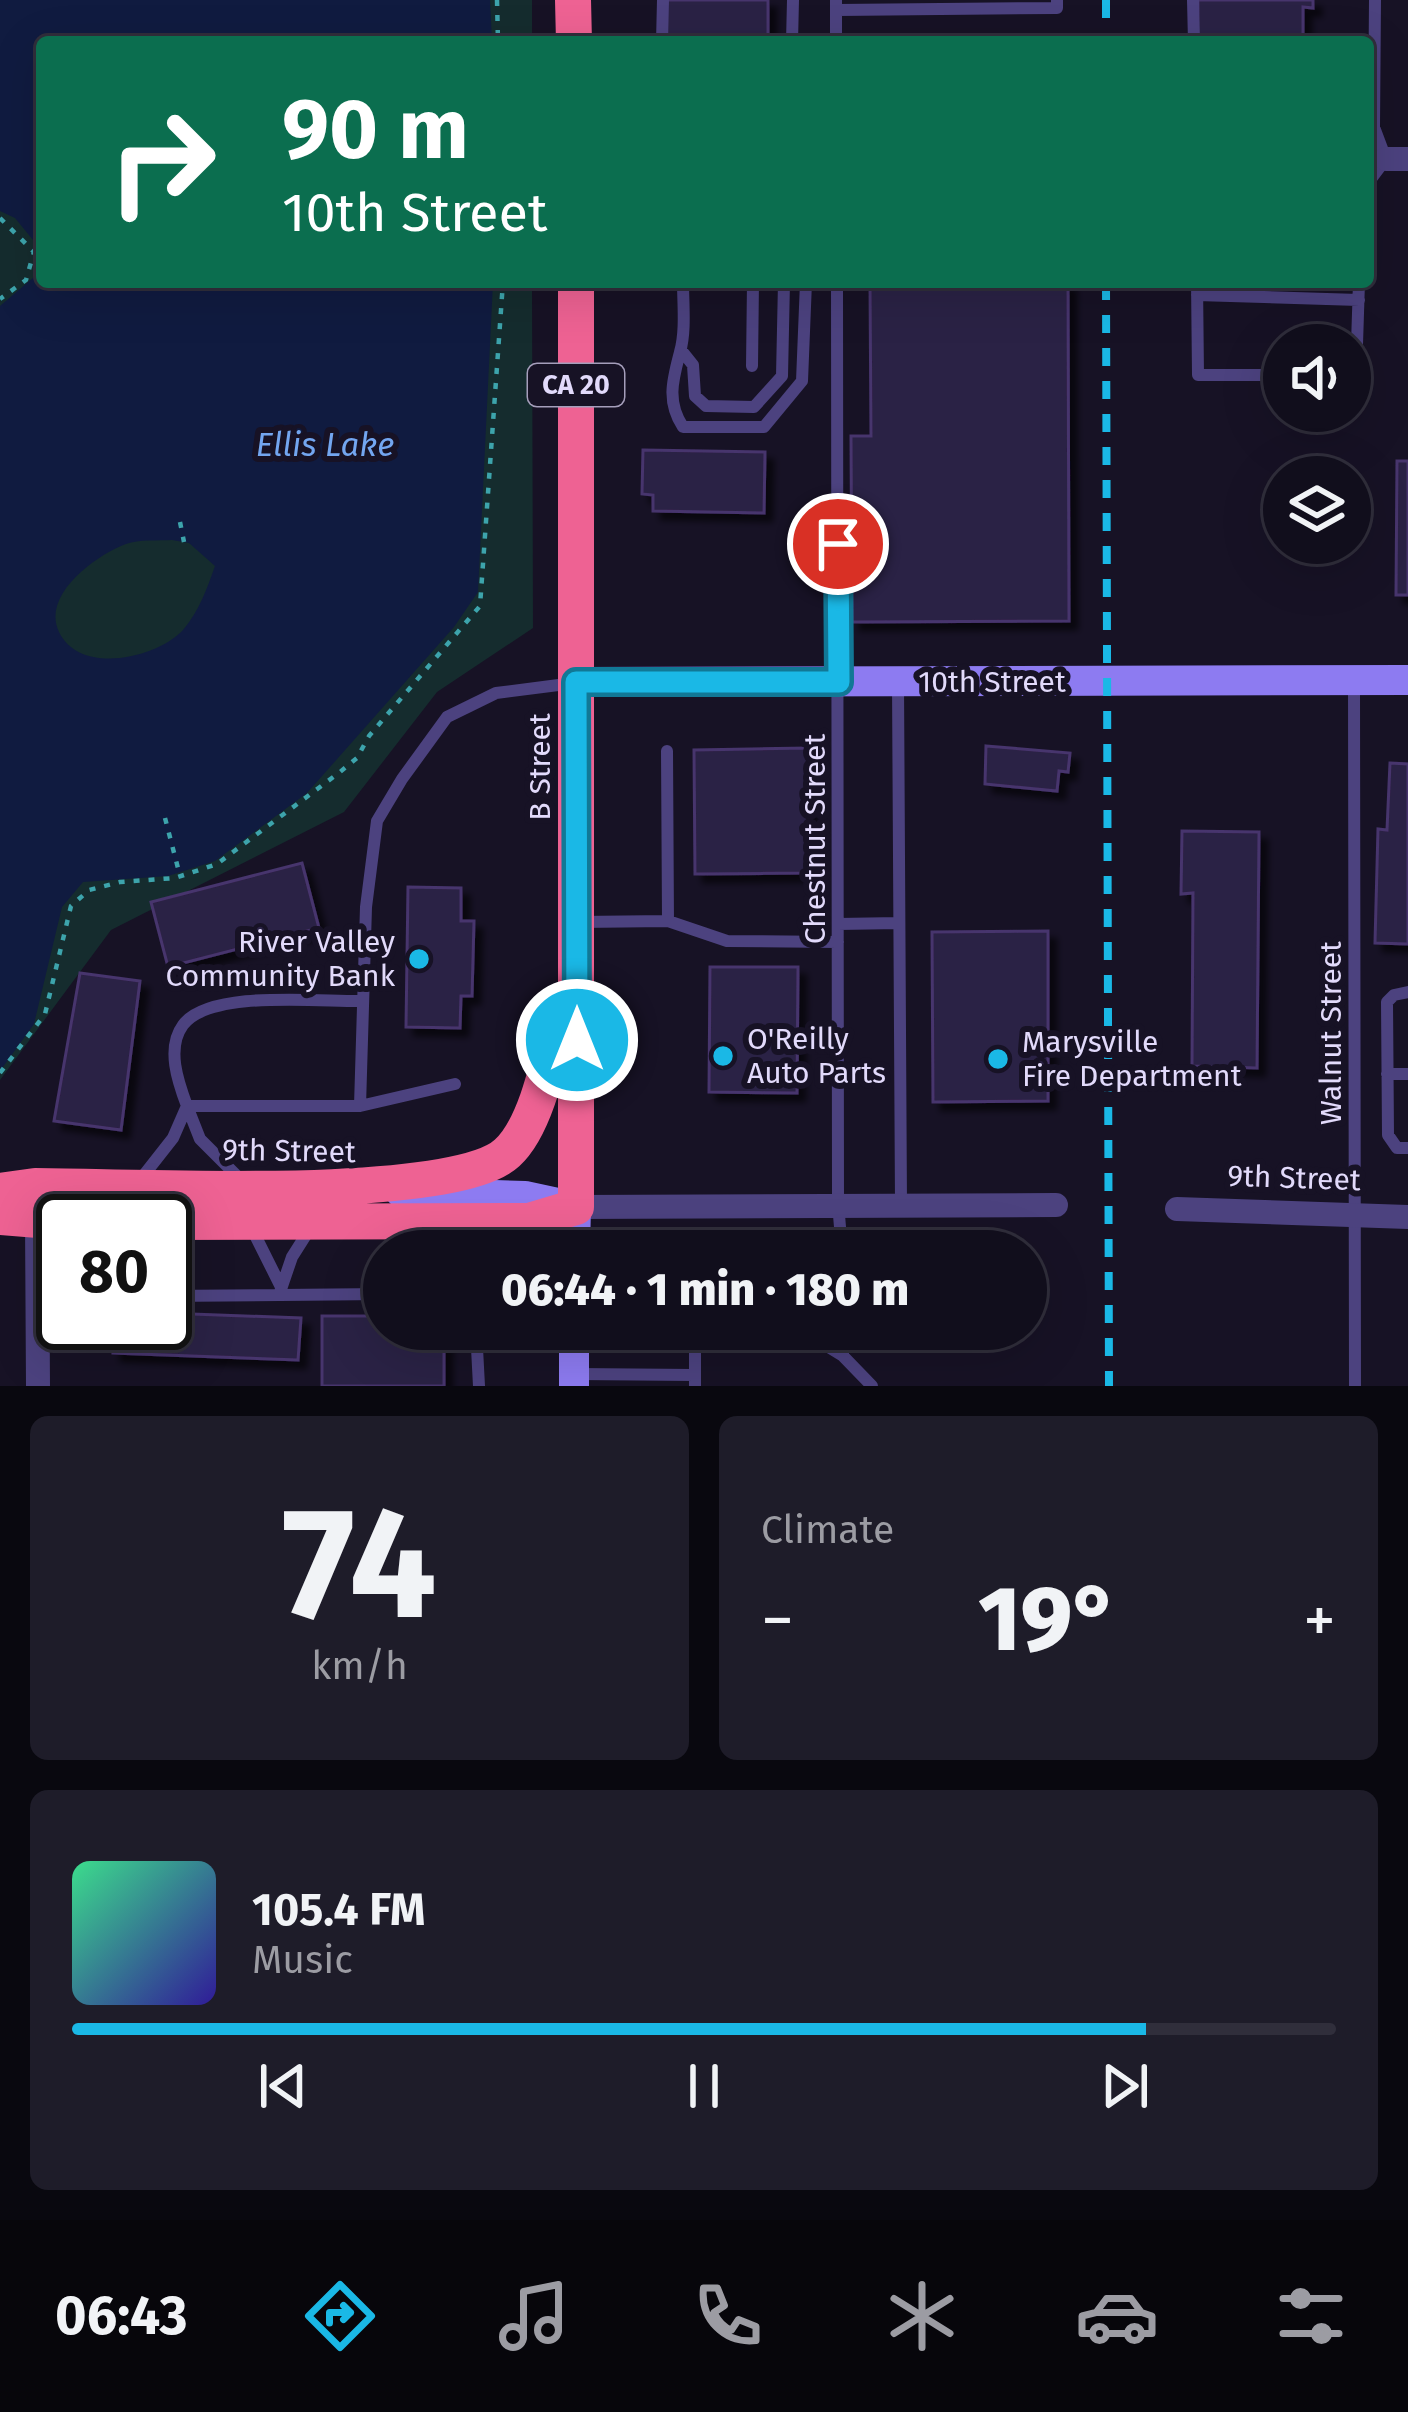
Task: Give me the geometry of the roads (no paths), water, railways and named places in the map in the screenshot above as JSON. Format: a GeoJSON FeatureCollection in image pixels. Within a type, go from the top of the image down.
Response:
{"type":"FeatureCollection","features":[{"type":"Feature","properties":{"kind":"highway"},"geometry":{"type":"LineString","coordinates":[[574,0],[574,36]]}},
{"type":"Feature","properties":{"kind":"highway","name":"B Street"},"geometry":{"type":"LineString","coordinates":[[576,288],[576,1207]]}},
{"type":"Feature","properties":{"kind":"highway","name":"CA 20"},"geometry":{"type":"LineString","coordinates":[[352,1187],[452,1177],[477,1171],[506,1155],[532,1112],[577,939]]}},
{"type":"Feature","properties":{"kind":"highway","name":"9th Street"},"geometry":{"type":"LineString","coordinates":[[0,1191],[35,1186],[134,1186],[248,1204],[315,1221],[530,1221],[576,1207]]}},
{"type":"Feature","properties":{"kind":"highway","name":"9th Street"},"geometry":{"type":"LineString","coordinates":[[192,1216],[352,1187]]}},
{"type":"Feature","properties":{"kind":"highway"},"geometry":{"type":"LineString","coordinates":[[0,1217],[36,1221]]}},
{"type":"Feature","properties":{"kind":"street","name":"10th Street"},"geometry":{"type":"LineString","coordinates":[[576,682],[1408,680]]}},
{"type":"Feature","properties":{"kind":"street","name":"9th Street"},"geometry":{"type":"LineString","coordinates":[[352,1187],[525,1196],[576,1207],[1055,1205]]}},
{"type":"Feature","properties":{"kind":"street","name":"B Street"},"geometry":{"type":"LineString","coordinates":[[575,1230],[576,1207]]}},
{"type":"Feature","properties":{"kind":"street","name":"9th Street"},"geometry":{"type":"LineString","coordinates":[[1177,1209],[1408,1217]]}},
{"type":"Feature","properties":{"kind":"street"},"geometry":{"type":"LineString","coordinates":[[37,1350],[38,1386]]}},
{"type":"Feature","properties":{"kind":"lane"},"geometry":{"type":"LineString","coordinates":[[662,36],[663,0]]}},
{"type":"Feature","properties":{"kind":"lane"},"geometry":{"type":"LineString","coordinates":[[792,36],[793,0]]}},
{"type":"Feature","properties":{"kind":"lane"},"geometry":{"type":"LineString","coordinates":[[836,36],[836,5],[1057,8],[1057,0]]}},
{"type":"Feature","properties":{"kind":"lane"},"geometry":{"type":"LineString","coordinates":[[1193,0],[1194,36]]}},
{"type":"Feature","properties":{"kind":"lane"},"geometry":{"type":"LineString","coordinates":[[1374,36],[1375,0]]}},
{"type":"Feature","properties":{"kind":"lane"},"geometry":{"type":"LineString","coordinates":[[1374,131],[1397,159]]}},
{"type":"Feature","properties":{"kind":"lane"},"geometry":{"type":"LineString","coordinates":[[683,288],[681,350],[673,368],[672,410],[683,427],[764,428],[802,382],[806,288]]}},
{"type":"Feature","properties":{"kind":"lane"},"geometry":{"type":"LineString","coordinates":[[752,366],[753,288]]}},
{"type":"Feature","properties":{"kind":"lane"},"geometry":{"type":"LineString","coordinates":[[681,350],[693,365],[695,396],[706,406],[754,407],[782,376],[784,288]]}},
{"type":"Feature","properties":{"kind":"lane","name":"Chestnut Street"},"geometry":{"type":"LineString","coordinates":[[837,288],[840,1230]]}},
{"type":"Feature","properties":{"kind":"lane"},"geometry":{"type":"LineString","coordinates":[[1358,324],[1359,288]]}},
{"type":"Feature","properties":{"kind":"lane"},"geometry":{"type":"LineString","coordinates":[[1263,375],[1198,375],[1197,289],[1359,300]]}},
{"type":"Feature","properties":{"kind":"lane","name":"Walnut Street"},"geometry":{"type":"LineString","coordinates":[[1354,680],[1355,1386]]}},
{"type":"Feature","properties":{"kind":"lane"},"geometry":{"type":"LineString","coordinates":[[360,1106],[366,907],[377,821],[433,734],[464,706],[496,693],[576,682]]}},
{"type":"Feature","properties":{"kind":"lane"},"geometry":{"type":"LineString","coordinates":[[898,682],[901,1204]]}},
{"type":"Feature","properties":{"kind":"lane"},"geometry":{"type":"LineString","coordinates":[[667,751],[668,921]]}},
{"type":"Feature","properties":{"kind":"lane"},"geometry":{"type":"LineString","coordinates":[[577,939],[668,921],[727,940],[838,942]]}},
{"type":"Feature","properties":{"kind":"lane"},"geometry":{"type":"LineString","coordinates":[[838,924],[899,922]]}},
{"type":"Feature","properties":{"kind":"lane"},"geometry":{"type":"LineString","coordinates":[[1408,992],[1387,1002],[1388,1135],[1397,1148],[1408,1148]]}},
{"type":"Feature","properties":{"kind":"lane"},"geometry":{"type":"LineString","coordinates":[[279,1290],[248,1204],[200,1139],[178,1081],[174,1045],[184,1024],[206,1008],[239,1002],[363,1001]]}},
{"type":"Feature","properties":{"kind":"lane"},"geometry":{"type":"LineString","coordinates":[[1388,1074],[1408,1074]]}},
{"type":"Feature","properties":{"kind":"lane"},"geometry":{"type":"LineString","coordinates":[[187,1106],[360,1106],[455,1084]]}},
{"type":"Feature","properties":{"kind":"lane"},"geometry":{"type":"LineString","coordinates":[[134,1186],[159,1160],[187,1106]]}},
{"type":"Feature","properties":{"kind":"lane"},"geometry":{"type":"LineString","coordinates":[[279,1290],[315,1221]]}},
{"type":"Feature","properties":{"kind":"lane"},"geometry":{"type":"LineString","coordinates":[[192,1295],[279,1290],[363,1293]]}},
{"type":"Feature","properties":{"kind":"lane"},"geometry":{"type":"LineString","coordinates":[[477,1350],[478,1386]]}},
{"type":"Feature","properties":{"kind":"lane"},"geometry":{"type":"LineString","coordinates":[[574,1380],[695,1381],[695,1350]]}},
{"type":"Feature","properties":{"kind":"lane"},"geometry":{"type":"LineString","coordinates":[[833,1350],[872,1386]]}},
{"type":"Feature","properties":{"kind":"lane"},"geometry":{"type":"LineString","coordinates":[[843,1350],[843,1356]]}},
{"type":"Feature","properties":{"kind":"water"},"geometry":{"type":"Polygon","coordinates":[[[0,0],[490,0],[492,36],[36,36],[36,244],[15,218],[0,211],[0,0]]]}},
{"type":"Feature","properties":{"kind":"water","name":"Ellis Lake"},"geometry":{"type":"Polygon","coordinates":[[[36,275],[36,288],[493,288],[478,592],[454,627],[307,793],[215,861],[168,876],[83,882],[62,907],[34,1024],[0,1071],[0,306],[36,275]],[[172,540],[131,542],[114,549],[64,591],[55,618],[59,632],[69,646],[101,658],[138,655],[156,648],[183,630],[215,566],[189,543],[172,540]]]}},
{"type":"Feature","properties":{"kind":"railway"},"geometry":{"type":"LineString","coordinates":[[1106,0],[1106,36]]}},
{"type":"Feature","properties":{"kind":"railway"},"geometry":{"type":"LineString","coordinates":[[1106,288],[1109,1386]]}},
{"type":"Feature","properties":{"kind":"place","name":"River Valley Community Bank"},"geometry":{"type":"Point","coordinates":[419,959]}},
{"type":"Feature","properties":{"kind":"place","name":"O'Reilly Auto Parts"},"geometry":{"type":"Point","coordinates":[723,1056]}},
{"type":"Feature","properties":{"kind":"place","name":"Marysville Fire Department"},"geometry":{"type":"Point","coordinates":[998,1059]}}]}
